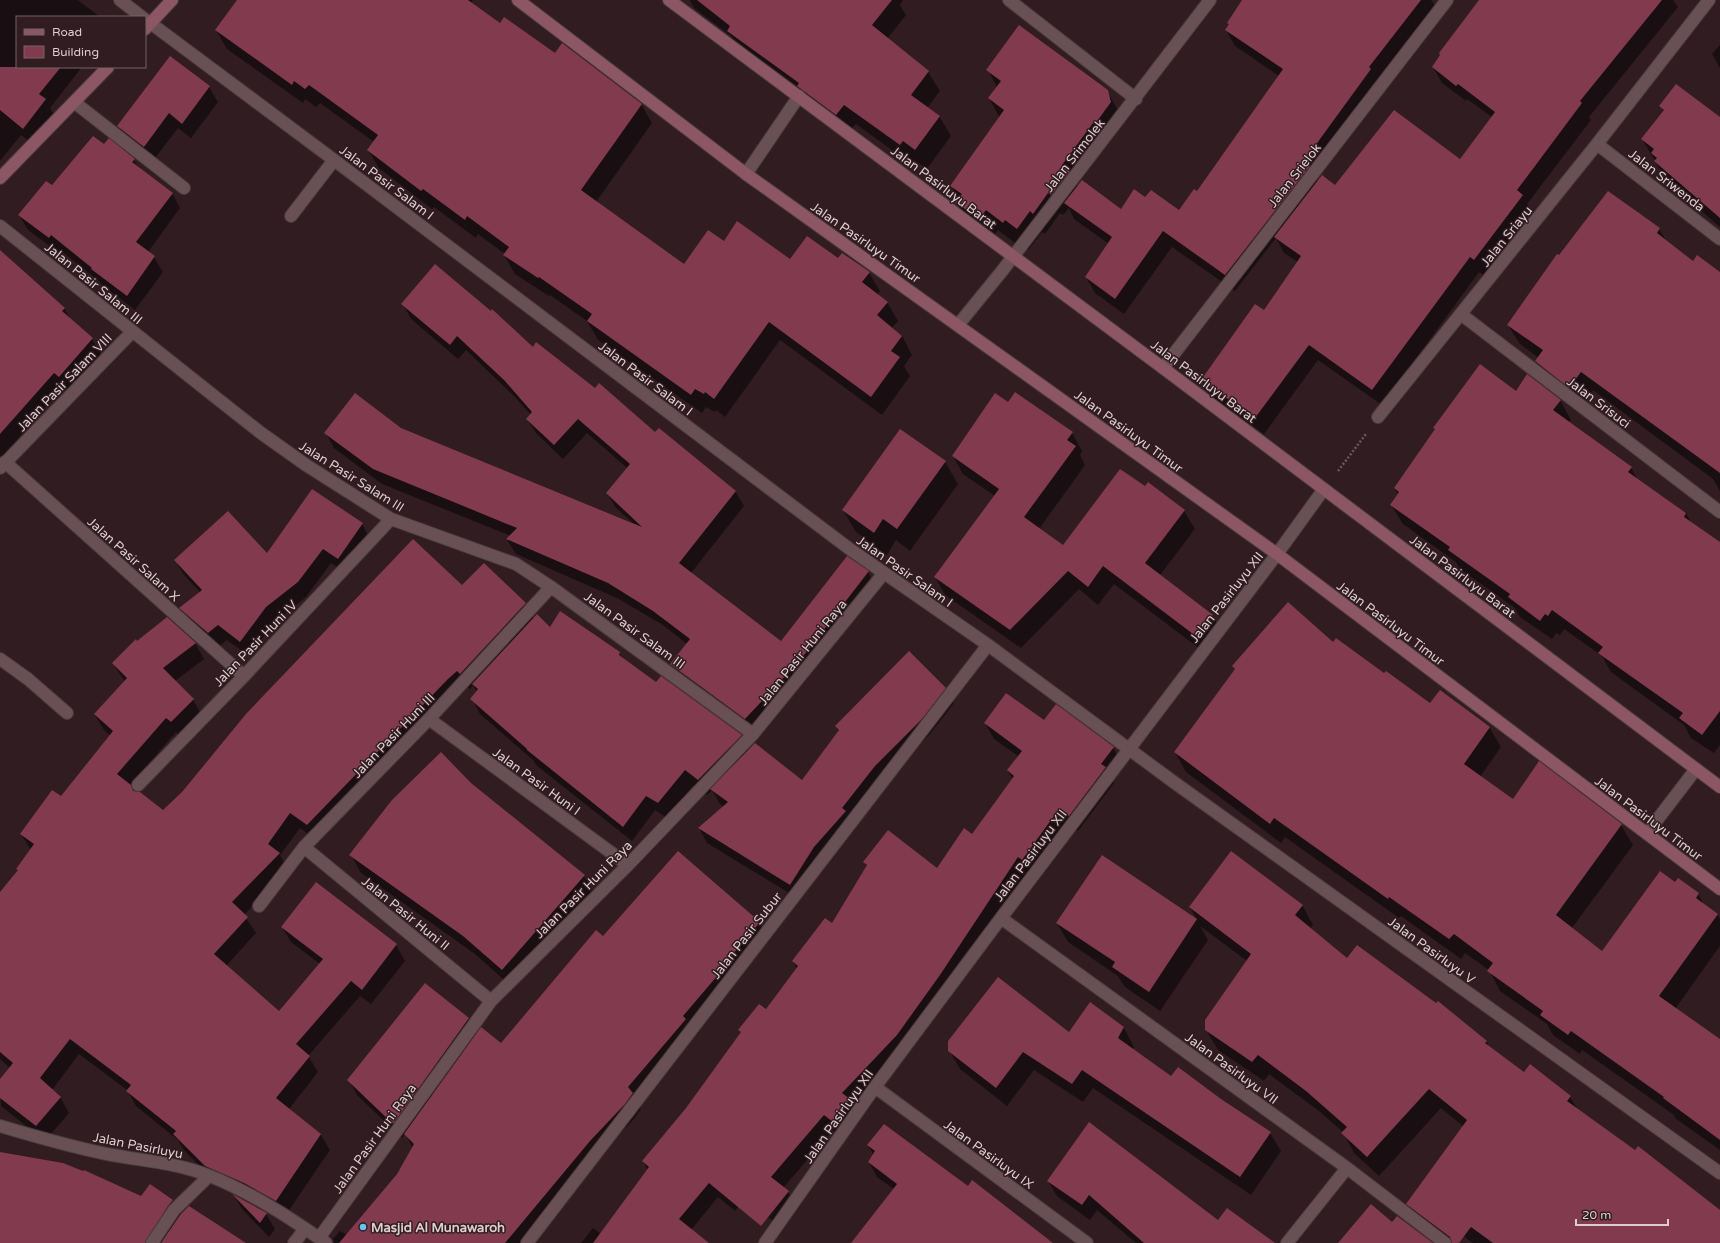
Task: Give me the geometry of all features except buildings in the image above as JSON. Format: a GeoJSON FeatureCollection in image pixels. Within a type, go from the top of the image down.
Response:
{"type":"FeatureCollection","features":[{"type":"Feature","properties":{"kind":"street","name":"Jalan Pasir Salam I"},"geometry":{"type":"LineString","coordinates":[[120,0],[139,16]]}},
{"type":"Feature","properties":{"kind":"street"},"geometry":{"type":"LineString","coordinates":[[146,22],[172,0]]}},
{"type":"Feature","properties":{"kind":"street","name":"Jalan Pasirluyu Timur"},"geometry":{"type":"LineString","coordinates":[[518,0],[746,174],[1277,554],[1720,889]]}},
{"type":"Feature","properties":{"kind":"street","name":"Jalan Pasirluyu Barat"},"geometry":{"type":"LineString","coordinates":[[669,0],[1163,368],[1720,787]]}},
{"type":"Feature","properties":{"kind":"street"},"geometry":{"type":"LineString","coordinates":[[1009,0],[1136,99]]}},
{"type":"Feature","properties":{"kind":"street","name":"Jalan Srimolek"},"geometry":{"type":"LineString","coordinates":[[958,325],[1014,257],[1029,235],[1136,99],[1210,0]]}},
{"type":"Feature","properties":{"kind":"street","name":"Jalan Srielok"},"geometry":{"type":"LineString","coordinates":[[1163,368],[1447,0]]}},
{"type":"Feature","properties":{"kind":"street","name":"Jalan Sriayu"},"geometry":{"type":"LineString","coordinates":[[1378,417],[1462,315],[1709,0]]}},
{"type":"Feature","properties":{"kind":"street","name":"Jalan Pasir Salam I"},"geometry":{"type":"LineString","coordinates":[[146,22],[334,160],[831,536],[988,645],[1128,749]]}},
{"type":"Feature","properties":{"kind":"street"},"geometry":{"type":"LineString","coordinates":[[0,178],[107,68]]}},
{"type":"Feature","properties":{"kind":"street"},"geometry":{"type":"LineString","coordinates":[[746,174],[799,96]]}},
{"type":"Feature","properties":{"kind":"street"},"geometry":{"type":"LineString","coordinates":[[74,102],[184,188]]}},
{"type":"Feature","properties":{"kind":"street","name":"Jalan Sriwenda"},"geometry":{"type":"LineString","coordinates":[[1597,144],[1720,239]]}},
{"type":"Feature","properties":{"kind":"street"},"geometry":{"type":"LineString","coordinates":[[290,216],[334,160]]}},
{"type":"Feature","properties":{"kind":"street","name":"Jalan Pasir Salam III"},"geometry":{"type":"LineString","coordinates":[[0,226],[261,433],[306,465],[391,519],[516,564],[551,587],[753,734]]}},
{"type":"Feature","properties":{"kind":"street","name":"Jalan Srisuci"},"geometry":{"type":"LineString","coordinates":[[1462,315],[1720,512]]}},
{"type":"Feature","properties":{"kind":"street","name":"Jalan Pasir Salam VIII"},"geometry":{"type":"LineString","coordinates":[[3,465],[132,332]]}},
{"type":"Feature","properties":{"kind":"street","name":"Jalan Pasir Salam X"},"geometry":{"type":"LineString","coordinates":[[3,465],[244,676]]}},
{"type":"Feature","properties":{"kind":"street","name":"Jalan Pasirluyu XII"},"geometry":{"type":"LineString","coordinates":[[769,1242],[875,1087],[1128,749],[1277,554],[1324,489]]}},
{"type":"Feature","properties":{"kind":"street","name":"Jalan Pasir Huni IV"},"geometry":{"type":"LineString","coordinates":[[138,785],[244,676],[391,519]]}},
{"type":"Feature","properties":{"kind":"street","name":"Jalan Pasir Huni Raya"},"geometry":{"type":"LineString","coordinates":[[322,1241],[491,1001],[628,865],[753,734],[884,573]]}},
{"type":"Feature","properties":{"kind":"street","name":"Jalan Pasir Huni III"},"geometry":{"type":"LineString","coordinates":[[259,906],[304,847],[429,719],[551,587]]}},
{"type":"Feature","properties":{"kind":"street","name":"Jalan Pasir Subur"},"geometry":{"type":"LineString","coordinates":[[527,1243],[988,645]]}},
{"type":"Feature","properties":{"kind":"street"},"geometry":{"type":"LineString","coordinates":[[0,659],[28,679],[67,713]]}},
{"type":"Feature","properties":{"kind":"street","name":"Jalan Pasir Huni I"},"geometry":{"type":"LineString","coordinates":[[429,719],[628,865]]}},
{"type":"Feature","properties":{"kind":"street","name":"Jalan Pasirluyu V"},"geometry":{"type":"LineString","coordinates":[[1128,749],[1720,1173]]}},
{"type":"Feature","properties":{"kind":"street"},"geometry":{"type":"LineString","coordinates":[[1647,833],[1696,769]]}},
{"type":"Feature","properties":{"kind":"street","name":"Jalan Pasir Huni II"},"geometry":{"type":"LineString","coordinates":[[304,847],[491,1001]]}},
{"type":"Feature","properties":{"kind":"street","name":"Jalan Pasirluyu VII"},"geometry":{"type":"LineString","coordinates":[[1001,918],[1346,1168],[1445,1243]]}},
{"type":"Feature","properties":{"kind":"street","name":"Jalan Pasirluyu IX"},"geometry":{"type":"LineString","coordinates":[[875,1087],[1087,1243]]}},
{"type":"Feature","properties":{"kind":"street","name":"Jalan Pasirluyu"},"geometry":{"type":"LineString","coordinates":[[0,1126],[53,1142],[112,1155],[161,1162],[209,1176],[267,1203],[322,1241]]}},
{"type":"Feature","properties":{"kind":"street"},"geometry":{"type":"LineString","coordinates":[[1287,1243],[1346,1168]]}},
{"type":"Feature","properties":{"kind":"street"},"geometry":{"type":"LineString","coordinates":[[152,1243],[174,1210],[209,1176]]}},
{"type":"Feature","properties":{"kind":"street"},"geometry":{"type":"LineString","coordinates":[[294,1243],[305,1229]]}},
{"type":"Feature","properties":{"kind":"path"},"geometry":{"type":"LineString","coordinates":[[1324,489],[1378,417]]}},
{"type":"Feature","properties":{"kind":"place","name":"Masjid Al Munawaroh"},"geometry":{"type":"Point","coordinates":[363,1227]}}]}
